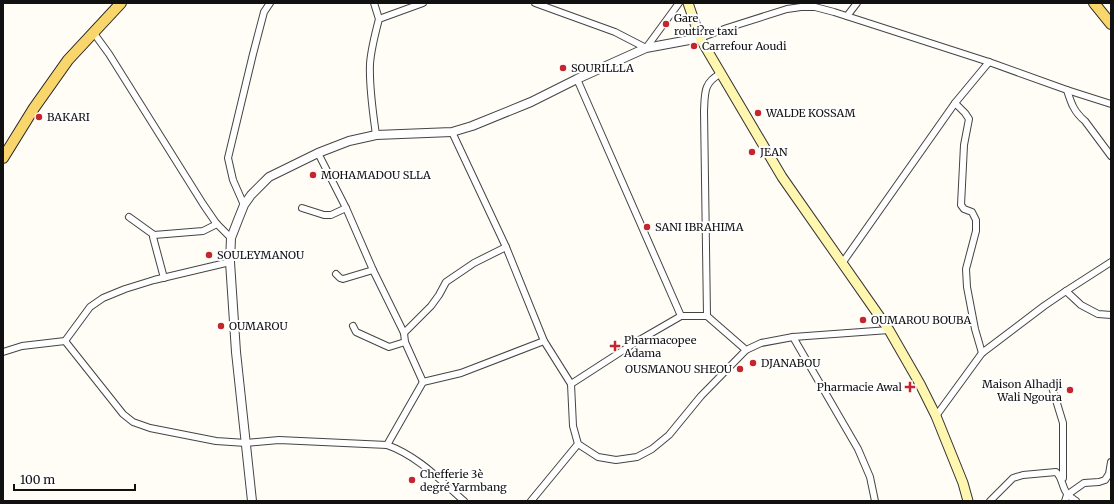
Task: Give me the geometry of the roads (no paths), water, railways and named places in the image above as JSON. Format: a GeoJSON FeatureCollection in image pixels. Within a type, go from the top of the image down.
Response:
{"type":"FeatureCollection","features":[{"type":"Feature","properties":{"kind":"main road"},"geometry":{"type":"LineString","coordinates":[[3,158],[34,108],[68,60],[121,3]]}},
{"type":"Feature","properties":{"kind":"main road"},"geometry":{"type":"LineString","coordinates":[[688,3],[700,38],[782,177],[843,262],[889,330],[920,384],[936,416],[963,483],[968,501]]}},
{"type":"Feature","properties":{"kind":"main road"},"geometry":{"type":"LineString","coordinates":[[1094,3],[1111,24]]}},
{"type":"Feature","properties":{"kind":"street"},"geometry":{"type":"LineString","coordinates":[[244,205],[232,180],[228,158],[264,12],[270,3]]}},
{"type":"Feature","properties":{"kind":"street"},"geometry":{"type":"LineString","coordinates":[[374,3],[379,19],[370,64],[370,84],[376,135]]}},
{"type":"Feature","properties":{"kind":"street"},"geometry":{"type":"LineString","coordinates":[[379,19],[423,3]]}},
{"type":"Feature","properties":{"kind":"street"},"geometry":{"type":"LineString","coordinates":[[535,3],[615,32],[646,48]]}},
{"type":"Feature","properties":{"kind":"street"},"geometry":{"type":"LineString","coordinates":[[646,48],[679,3]]}},
{"type":"Feature","properties":{"kind":"street"},"geometry":{"type":"LineString","coordinates":[[847,16],[857,3]]}},
{"type":"Feature","properties":{"kind":"street"},"geometry":{"type":"LineString","coordinates":[[252,501],[236,352],[230,262],[231,238],[244,205],[251,195],[269,177],[318,153],[349,141],[376,135],[452,132],[472,126],[531,102],[576,79],[646,48],[700,38],[780,11],[801,7],[815,7],[847,16],[989,62],[1111,104]]}},
{"type":"Feature","properties":{"kind":"street"},"geometry":{"type":"LineString","coordinates":[[93,32],[109,54],[203,204],[217,224],[231,238]]}},
{"type":"Feature","properties":{"kind":"street"},"geometry":{"type":"LineString","coordinates":[[843,262],[955,103],[989,62]]}},
{"type":"Feature","properties":{"kind":"street"},"geometry":{"type":"LineString","coordinates":[[707,316],[705,90],[708,83],[720,74]]}},
{"type":"Feature","properties":{"kind":"street"},"geometry":{"type":"LineString","coordinates":[[576,79],[680,316]]}},
{"type":"Feature","properties":{"kind":"street"},"geometry":{"type":"LineString","coordinates":[[1067,90],[1072,106],[1085,120],[1111,156]]}},
{"type":"Feature","properties":{"kind":"street"},"geometry":{"type":"LineString","coordinates":[[955,103],[969,119],[964,145],[961,205],[964,209],[972,212],[976,220],[976,231],[966,269],[967,287],[975,329],[982,353]]}},
{"type":"Feature","properties":{"kind":"street"},"geometry":{"type":"LineString","coordinates":[[452,132],[506,247],[544,341],[571,384],[573,426],[578,444],[598,457],[616,460],[637,457],[652,449],[669,435],[701,396],[746,350],[761,343],[793,337],[889,330]]}},
{"type":"Feature","properties":{"kind":"street"},"geometry":{"type":"LineString","coordinates":[[318,153],[346,208],[373,270],[404,333],[405,342],[423,382]]}},
{"type":"Feature","properties":{"kind":"street"},"geometry":{"type":"LineString","coordinates":[[302,208],[324,215],[330,215],[346,208]]}},
{"type":"Feature","properties":{"kind":"street"},"geometry":{"type":"LineString","coordinates":[[129,217],[154,235],[203,231],[217,224]]}},
{"type":"Feature","properties":{"kind":"street"},"geometry":{"type":"LineString","coordinates":[[154,235],[152,237],[164,278]]}},
{"type":"Feature","properties":{"kind":"street"},"geometry":{"type":"LineString","coordinates":[[404,333],[430,306],[439,295],[446,282],[474,263],[506,247]]}},
{"type":"Feature","properties":{"kind":"street"},"geometry":{"type":"LineString","coordinates":[[3,352],[22,346],[65,341],[90,306],[103,298],[125,289],[230,262]]}},
{"type":"Feature","properties":{"kind":"street"},"geometry":{"type":"LineString","coordinates":[[936,416],[982,353],[1066,291],[1111,262]]}},
{"type":"Feature","properties":{"kind":"street"},"geometry":{"type":"LineString","coordinates":[[336,274],[343,279],[373,270]]}},
{"type":"Feature","properties":{"kind":"street"},"geometry":{"type":"LineString","coordinates":[[1066,291],[1081,305],[1098,314],[1111,315]]}},
{"type":"Feature","properties":{"kind":"street"},"geometry":{"type":"LineString","coordinates":[[571,384],[636,342],[680,316],[707,316],[746,350]]}},
{"type":"Feature","properties":{"kind":"street"},"geometry":{"type":"LineString","coordinates":[[353,326],[356,332],[389,347],[405,342]]}},
{"type":"Feature","properties":{"kind":"street"},"geometry":{"type":"LineString","coordinates":[[793,337],[858,449],[870,477],[875,501]]}},
{"type":"Feature","properties":{"kind":"street"},"geometry":{"type":"LineString","coordinates":[[65,341],[123,414],[133,422],[150,428],[216,441],[246,443],[278,440],[387,445],[399,449],[415,458],[464,501]]}},
{"type":"Feature","properties":{"kind":"street"},"geometry":{"type":"LineString","coordinates":[[387,445],[423,382],[461,373],[544,341]]}},
{"type":"Feature","properties":{"kind":"street"},"geometry":{"type":"LineString","coordinates":[[1052,387],[1063,423],[1063,486]]}},
{"type":"Feature","properties":{"kind":"street"},"geometry":{"type":"LineString","coordinates":[[531,501],[578,444]]}},
{"type":"Feature","properties":{"kind":"street"},"geometry":{"type":"LineString","coordinates":[[1065,501],[1067,494],[1084,483],[1105,480],[1109,474],[1111,462]]}},
{"type":"Feature","properties":{"kind":"street"},"geometry":{"type":"LineString","coordinates":[[990,501],[1013,478],[1023,475],[1056,472],[1059,475],[1067,494],[1076,501]]}},
{"type":"Feature","properties":{"kind":"place","name":"Gare routi?re taxi"},"geometry":{"type":"Point","coordinates":[666,24]}},
{"type":"Feature","properties":{"kind":"place","name":"Carrefour Aoudi"},"geometry":{"type":"Point","coordinates":[694,46]}},
{"type":"Feature","properties":{"kind":"place","name":"SOURILLLA"},"geometry":{"type":"Point","coordinates":[563,68]}},
{"type":"Feature","properties":{"kind":"place","name":"WALDE KOSSAM"},"geometry":{"type":"Point","coordinates":[758,113]}},
{"type":"Feature","properties":{"kind":"place","name":"BAKARI"},"geometry":{"type":"Point","coordinates":[39,117]}},
{"type":"Feature","properties":{"kind":"place","name":"JEAN"},"geometry":{"type":"Point","coordinates":[752,152]}},
{"type":"Feature","properties":{"kind":"place","name":"MOHAMADOU SLLA"},"geometry":{"type":"Point","coordinates":[313,175]}},
{"type":"Feature","properties":{"kind":"place","name":"SANI IBRAHIMA"},"geometry":{"type":"Point","coordinates":[647,227]}},
{"type":"Feature","properties":{"kind":"place","name":"SOULEYMANOU"},"geometry":{"type":"Point","coordinates":[209,255]}},
{"type":"Feature","properties":{"kind":"place","name":"OUMAROU BOUBA"},"geometry":{"type":"Point","coordinates":[863,320]}},
{"type":"Feature","properties":{"kind":"place","name":"OUMAROU"},"geometry":{"type":"Point","coordinates":[221,326]}},
{"type":"Feature","properties":{"kind":"place","name":"Pharmacopee Adama"},"geometry":{"type":"Point","coordinates":[615,346]}},
{"type":"Feature","properties":{"kind":"place","name":"DJANABOU"},"geometry":{"type":"Point","coordinates":[753,363]}},
{"type":"Feature","properties":{"kind":"place","name":"OUSMANOU SHEOU"},"geometry":{"type":"Point","coordinates":[740,369]}},
{"type":"Feature","properties":{"kind":"place","name":"Pharmacie Awal"},"geometry":{"type":"Point","coordinates":[910,387]}},
{"type":"Feature","properties":{"kind":"place","name":"Maison Alhadji Wali Ngoura"},"geometry":{"type":"Point","coordinates":[1070,390]}},
{"type":"Feature","properties":{"kind":"place","name":"Chefferie 3è degré Yarmbang"},"geometry":{"type":"Point","coordinates":[412,480]}}]}
